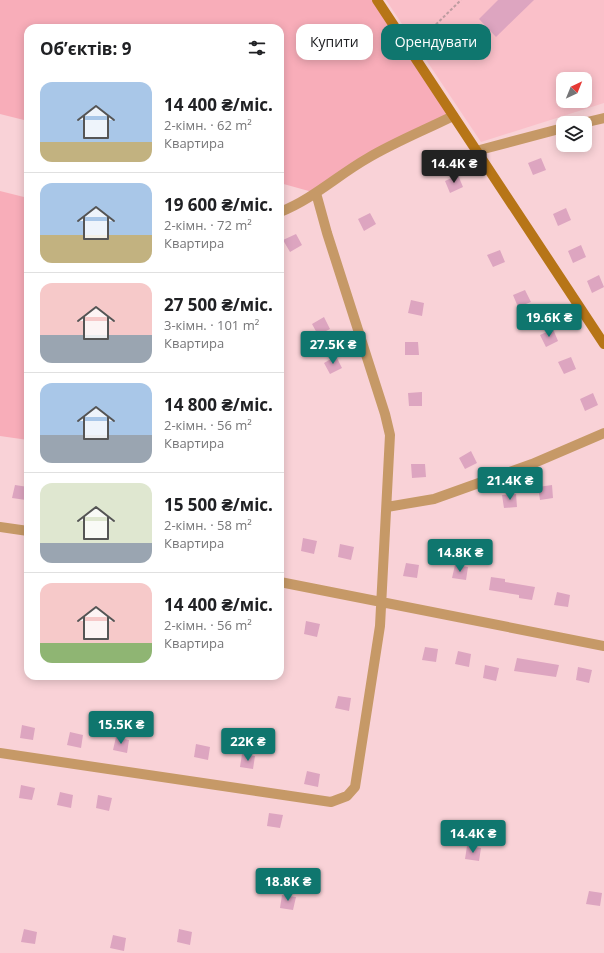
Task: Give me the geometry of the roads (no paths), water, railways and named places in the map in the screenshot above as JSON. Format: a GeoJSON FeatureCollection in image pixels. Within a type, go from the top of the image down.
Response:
{"type":"FeatureCollection","features":[{"type":"Feature","properties":{"kind":"street"},"geometry":{"type":"LineString","coordinates":[[377,0],[604,344]]}},
{"type":"Feature","properties":{"kind":"street"},"geometry":{"type":"LineString","coordinates":[[284,210],[316,192],[368,158],[453,116]]}},
{"type":"Feature","properties":{"kind":"street"},"geometry":{"type":"LineString","coordinates":[[592,121],[604,118]]}},
{"type":"Feature","properties":{"kind":"street"},"geometry":{"type":"LineString","coordinates":[[476,151],[556,130]]}},
{"type":"Feature","properties":{"kind":"street"},"geometry":{"type":"LineString","coordinates":[[0,753],[331,802],[347,796],[355,787],[380,626],[390,434],[383,407],[326,233],[316,192]]}},
{"type":"Feature","properties":{"kind":"street"},"geometry":{"type":"LineString","coordinates":[[387,507],[434,499],[532,464],[604,433]]}},
{"type":"Feature","properties":{"kind":"street"},"geometry":{"type":"LineString","coordinates":[[0,526],[24,530]]}},
{"type":"Feature","properties":{"kind":"street"},"geometry":{"type":"LineString","coordinates":[[284,583],[604,646]]}}]}
